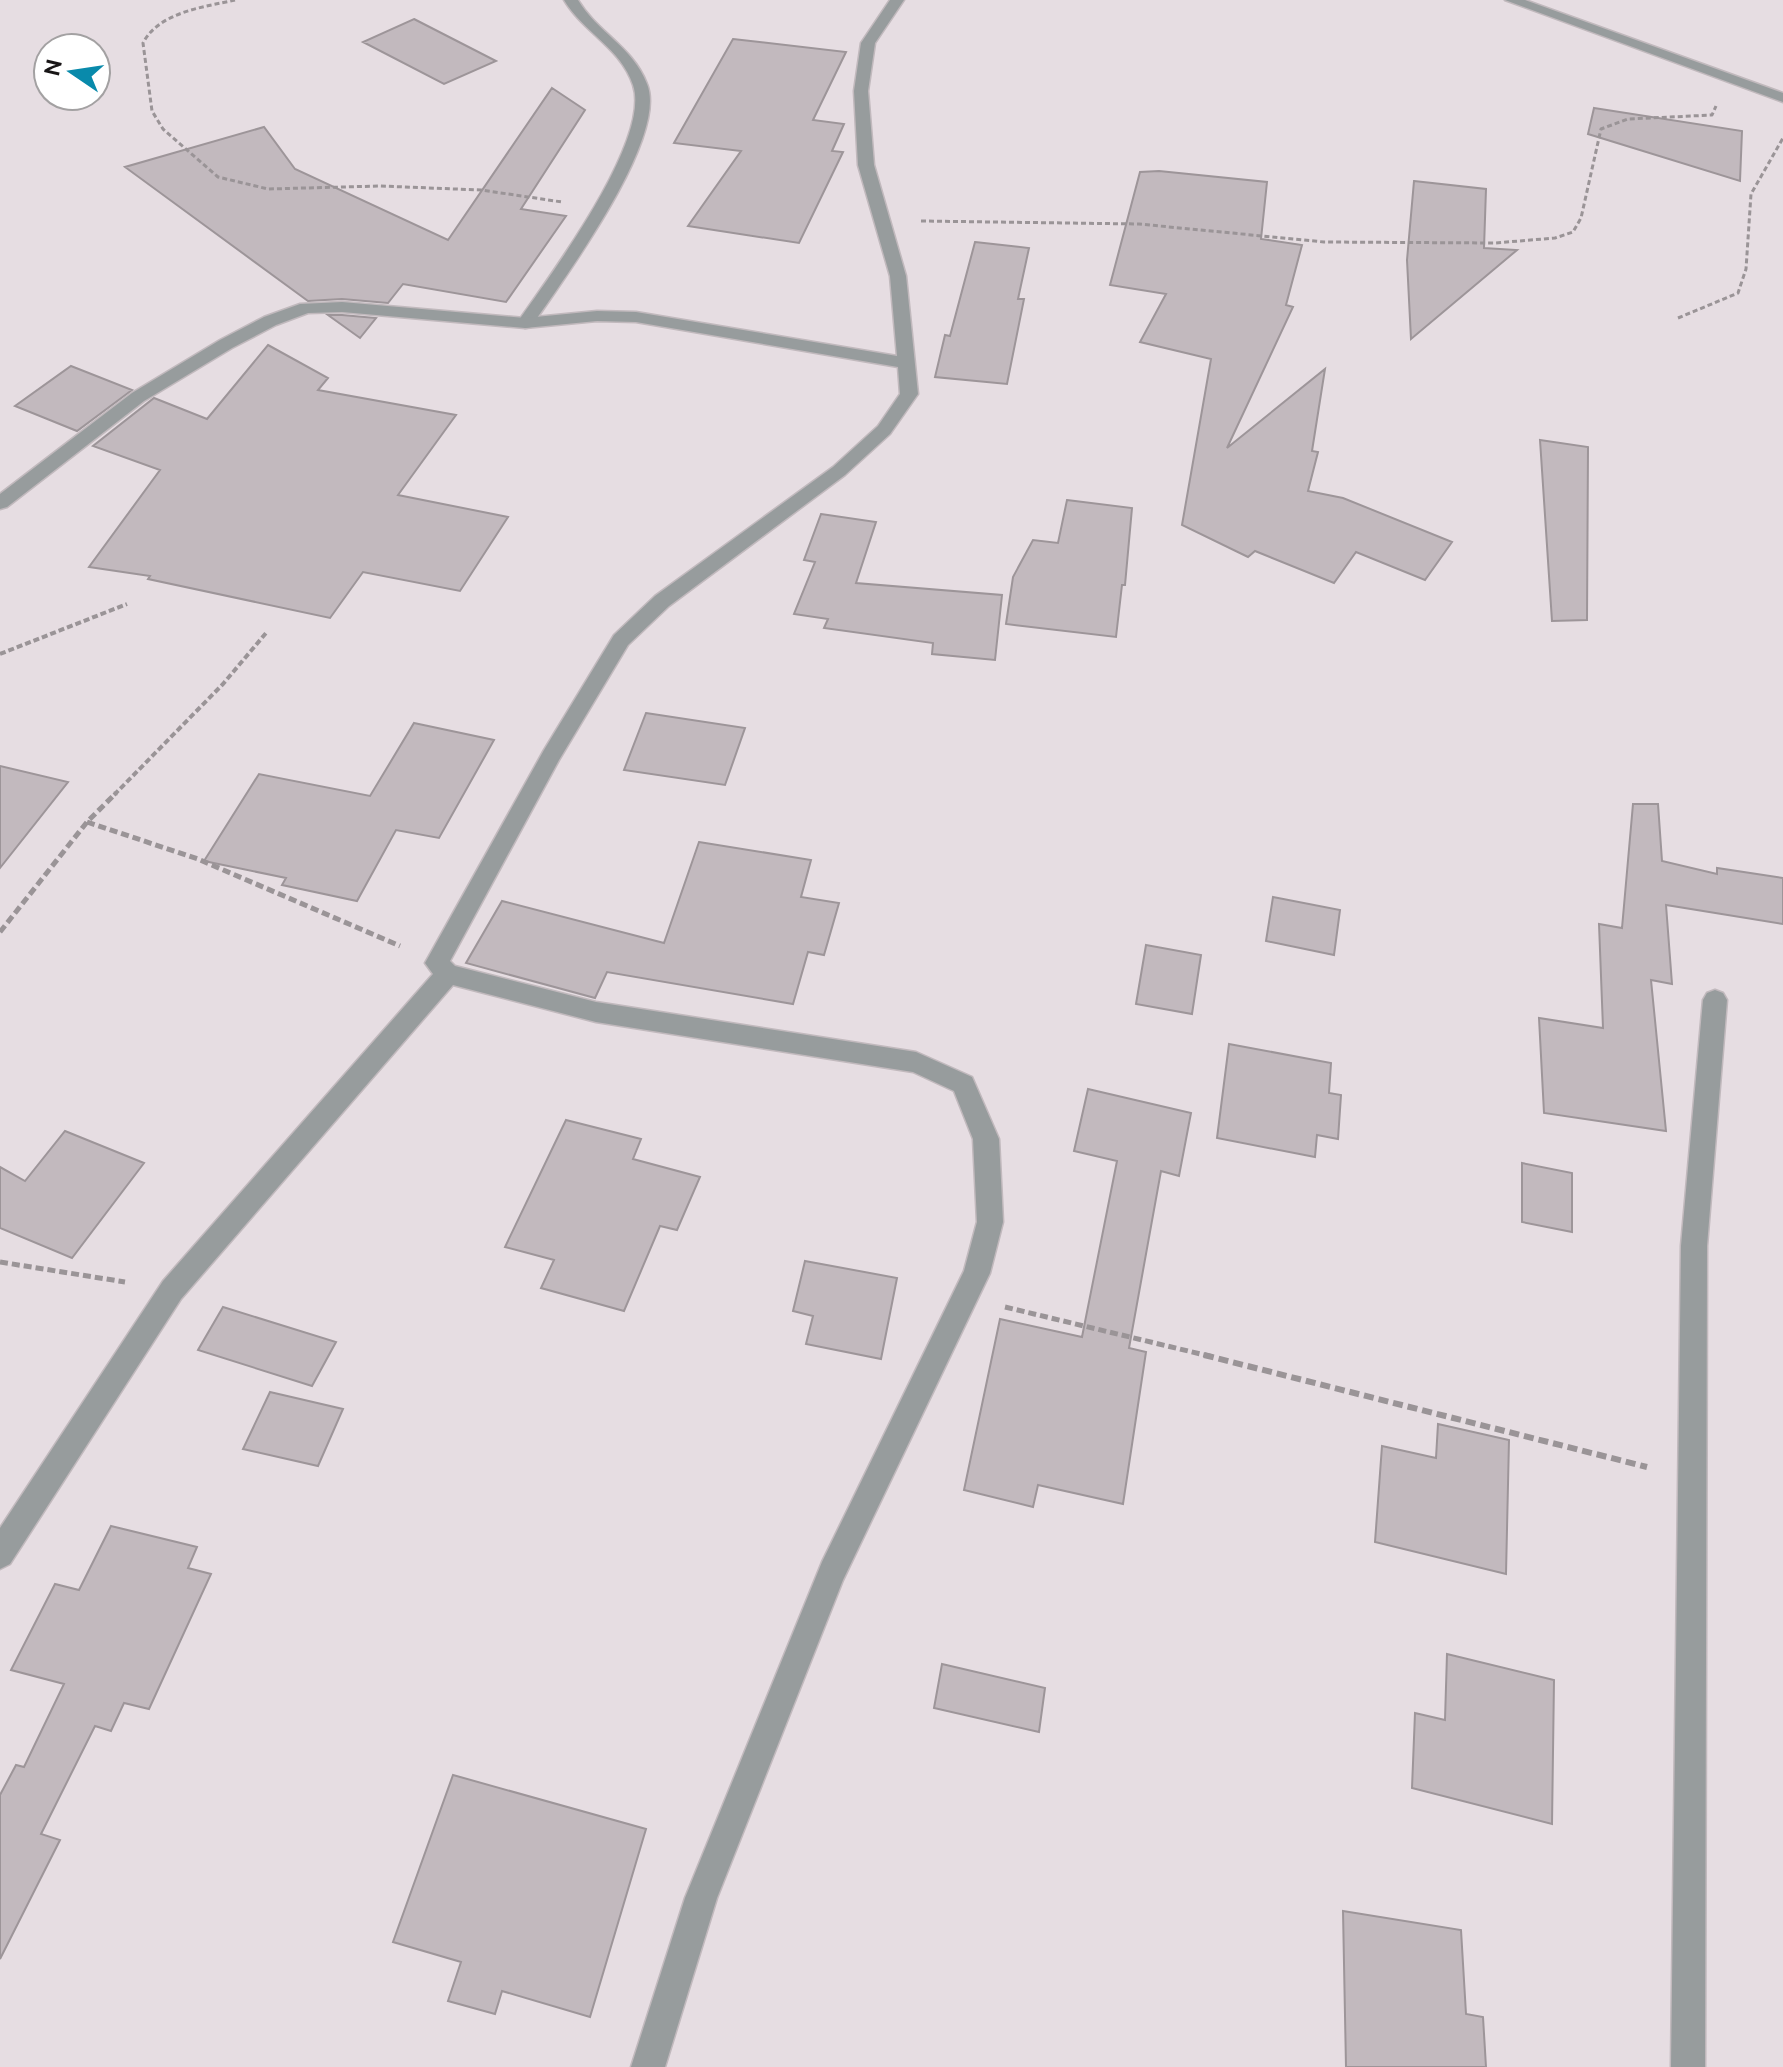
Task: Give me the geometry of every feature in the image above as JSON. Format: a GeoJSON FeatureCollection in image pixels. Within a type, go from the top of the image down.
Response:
{"type":"FeatureCollection","features":[{"type":"Feature","properties":{"kind":"street"},"geometry":{"type":"LineString","coordinates":[[525,323],[603,208],[631,146],[640,116],[642,90],[630,63],[571,0]]}},
{"type":"Feature","properties":{"kind":"street"},"geometry":{"type":"LineString","coordinates":[[0,1554],[172,1290],[443,969],[551,756],[621,640],[662,601],[839,471],[884,430],[909,394],[898,276],[866,165],[861,91],[868,43],[897,0]]}},
{"type":"Feature","properties":{"kind":"street"},"geometry":{"type":"LineString","coordinates":[[1512,0],[1783,98]]}},
{"type":"Feature","properties":{"kind":"street"},"geometry":{"type":"LineString","coordinates":[[0,503],[138,397],[226,344],[270,321],[306,308],[342,307],[525,323],[597,316],[636,317],[906,363]]}},
{"type":"Feature","properties":{"kind":"street"},"geometry":{"type":"LineString","coordinates":[[443,969],[596,1012],[916,1062],[963,1084],[986,1139],[990,1222],[977,1273],[832,1572],[701,1898],[648,2067]]}},
{"type":"Feature","properties":{"kind":"street"},"geometry":{"type":"LineString","coordinates":[[1688,2067],[1694,1246],[1715,1000]]}},
{"type":"Feature","properties":{"kind":"path"},"geometry":{"type":"LineString","coordinates":[[235,0],[213,3],[156,26],[143,43],[152,111],[163,129],[218,177],[268,189],[380,186],[481,190],[603,208]]}},
{"type":"Feature","properties":{"kind":"path"},"geometry":{"type":"LineString","coordinates":[[880,220],[1139,224],[1324,242],[1495,243],[1555,238],[1573,232],[1581,218],[1601,129],[1636,116],[1700,118],[1712,115],[1716,109],[1713,72]]}},
{"type":"Feature","properties":{"kind":"path"},"geometry":{"type":"LineString","coordinates":[[1678,318],[1738,293],[1746,269],[1751,194],[1783,138]]}},
{"type":"Feature","properties":{"kind":"path"},"geometry":{"type":"LineString","coordinates":[[0,654],[127,604]]}},
{"type":"Feature","properties":{"kind":"path"},"geometry":{"type":"LineString","coordinates":[[0,932],[87,822],[223,684],[266,633]]}},
{"type":"Feature","properties":{"kind":"path"},"geometry":{"type":"LineString","coordinates":[[87,822],[198,859],[443,969]]}},
{"type":"Feature","properties":{"kind":"path"},"geometry":{"type":"LineString","coordinates":[[0,1262],[172,1290]]}},
{"type":"Feature","properties":{"kind":"path"},"geometry":{"type":"LineString","coordinates":[[965,1298],[1361,1392],[1692,1479]]}},
{"type":"Feature","properties":{"kind":"building"},"geometry":{"type":"Polygon","coordinates":[[[414,19],[496,61],[444,84],[363,42],[414,19]]]}},
{"type":"Feature","properties":{"kind":"building"},"geometry":{"type":"Polygon","coordinates":[[[733,39],[846,52],[813,120],[844,124],[832,151],[843,152],[799,243],[688,226],[741,151],[674,143],[733,39]]]}},
{"type":"Feature","properties":{"kind":"building"},"geometry":{"type":"Polygon","coordinates":[[[552,88],[585,110],[521,209],[566,216],[506,302],[403,284],[388,303],[342,299],[308,301],[125,167],[264,127],[295,169],[448,240],[552,88]]]}},
{"type":"Feature","properties":{"kind":"building"},"geometry":{"type":"Polygon","coordinates":[[[1594,108],[1742,131],[1740,181],[1588,134],[1594,108]]]}},
{"type":"Feature","properties":{"kind":"building"},"geometry":{"type":"Polygon","coordinates":[[[1159,171],[1267,182],[1261,239],[1302,245],[1286,305],[1293,307],[1227,448],[1325,369],[1312,451],[1318,452],[1308,491],[1343,498],[1452,542],[1425,580],[1356,552],[1334,583],[1255,551],[1248,557],[1182,525],[1211,359],[1140,342],[1166,294],[1110,285],[1140,172],[1159,171]]]}},
{"type":"Feature","properties":{"kind":"building"},"geometry":{"type":"Polygon","coordinates":[[[1414,181],[1486,189],[1484,248],[1517,250],[1411,339],[1407,260],[1414,181]]]}},
{"type":"Feature","properties":{"kind":"building"},"geometry":{"type":"Polygon","coordinates":[[[975,242],[1029,248],[1018,299],[1024,299],[1007,384],[935,377],[945,335],[950,336],[975,242]]]}},
{"type":"Feature","properties":{"kind":"building"},"geometry":{"type":"Polygon","coordinates":[[[328,315],[342,315],[376,318],[360,338],[328,315]]]}},
{"type":"Feature","properties":{"kind":"building"},"geometry":{"type":"Polygon","coordinates":[[[268,345],[328,378],[318,390],[456,415],[398,495],[508,517],[460,591],[363,572],[330,618],[148,579],[150,576],[89,567],[160,470],[93,446],[154,398],[207,419],[268,345]]]}},
{"type":"Feature","properties":{"kind":"building"},"geometry":{"type":"Polygon","coordinates":[[[71,366],[132,390],[77,431],[15,406],[71,366]]]}},
{"type":"Feature","properties":{"kind":"building"},"geometry":{"type":"Polygon","coordinates":[[[1540,440],[1588,447],[1587,620],[1552,621],[1540,440]]]}},
{"type":"Feature","properties":{"kind":"building"},"geometry":{"type":"Polygon","coordinates":[[[1067,500],[1132,508],[1125,585],[1122,585],[1116,637],[1006,624],[1013,577],[1033,540],[1058,543],[1067,500]]]}},
{"type":"Feature","properties":{"kind":"building"},"geometry":{"type":"Polygon","coordinates":[[[821,514],[876,522],[856,583],[1002,595],[995,660],[932,654],[933,643],[824,628],[828,619],[794,614],[815,562],[804,560],[821,514]]]}},
{"type":"Feature","properties":{"kind":"building"},"geometry":{"type":"Polygon","coordinates":[[[646,713],[745,728],[725,785],[624,770],[646,713]]]}},
{"type":"Feature","properties":{"kind":"building"},"geometry":{"type":"Polygon","coordinates":[[[414,723],[494,740],[439,838],[396,830],[357,901],[282,885],[286,878],[204,861],[259,774],[370,796],[414,723]]]}},
{"type":"Feature","properties":{"kind":"building"},"geometry":{"type":"Polygon","coordinates":[[[0,766],[68,782],[0,868],[0,766]]]}},
{"type":"Feature","properties":{"kind":"building"},"geometry":{"type":"Polygon","coordinates":[[[1633,804],[1658,804],[1662,861],[1717,874],[1717,868],[1783,878],[1783,924],[1666,905],[1672,984],[1651,980],[1666,1131],[1544,1113],[1539,1018],[1603,1028],[1599,924],[1622,928],[1633,804]]]}},
{"type":"Feature","properties":{"kind":"building"},"geometry":{"type":"Polygon","coordinates":[[[699,842],[811,860],[801,897],[839,903],[824,955],[808,952],[793,1004],[607,972],[595,998],[466,963],[502,901],[664,943],[699,842]]]}},
{"type":"Feature","properties":{"kind":"building"},"geometry":{"type":"Polygon","coordinates":[[[1273,897],[1340,910],[1334,955],[1266,941],[1273,897]]]}},
{"type":"Feature","properties":{"kind":"building"},"geometry":{"type":"Polygon","coordinates":[[[1146,945],[1201,955],[1192,1014],[1136,1004],[1146,945]]]}},
{"type":"Feature","properties":{"kind":"building"},"geometry":{"type":"Polygon","coordinates":[[[1229,1044],[1331,1063],[1329,1093],[1341,1095],[1338,1139],[1317,1135],[1315,1157],[1217,1138],[1229,1044]]]}},
{"type":"Feature","properties":{"kind":"building"},"geometry":{"type":"Polygon","coordinates":[[[1088,1089],[1191,1113],[1179,1176],[1161,1171],[1129,1348],[1146,1352],[1123,1504],[1038,1485],[1033,1507],[964,1490],[1000,1319],[1082,1337],[1117,1161],[1074,1151],[1088,1089]]]}},
{"type":"Feature","properties":{"kind":"building"},"geometry":{"type":"Polygon","coordinates":[[[566,1120],[641,1139],[633,1159],[700,1177],[677,1230],[660,1226],[624,1311],[541,1288],[554,1260],[505,1247],[566,1120]]]}},
{"type":"Feature","properties":{"kind":"building"},"geometry":{"type":"Polygon","coordinates":[[[65,1131],[144,1163],[72,1258],[0,1228],[0,1167],[25,1181],[65,1131]]]}},
{"type":"Feature","properties":{"kind":"building"},"geometry":{"type":"Polygon","coordinates":[[[1522,1163],[1572,1173],[1572,1232],[1522,1222],[1522,1163]]]}},
{"type":"Feature","properties":{"kind":"building"},"geometry":{"type":"Polygon","coordinates":[[[805,1261],[897,1278],[881,1359],[806,1344],[813,1316],[793,1311],[805,1261]]]}},
{"type":"Feature","properties":{"kind":"building"},"geometry":{"type":"Polygon","coordinates":[[[223,1307],[336,1342],[312,1386],[198,1350],[223,1307]]]}},
{"type":"Feature","properties":{"kind":"building"},"geometry":{"type":"Polygon","coordinates":[[[270,1392],[343,1409],[318,1466],[243,1449],[270,1392]]]}},
{"type":"Feature","properties":{"kind":"building"},"geometry":{"type":"Polygon","coordinates":[[[1438,1424],[1509,1440],[1506,1574],[1375,1542],[1382,1446],[1436,1458],[1438,1424]]]}},
{"type":"Feature","properties":{"kind":"building"},"geometry":{"type":"Polygon","coordinates":[[[111,1526],[197,1547],[188,1568],[211,1574],[149,1709],[124,1703],[111,1731],[95,1726],[41,1834],[60,1840],[0,1959],[0,1795],[16,1765],[24,1767],[64,1684],[11,1670],[55,1584],[79,1590],[111,1526]]]}},
{"type":"Feature","properties":{"kind":"building"},"geometry":{"type":"Polygon","coordinates":[[[1447,1654],[1554,1680],[1552,1824],[1412,1788],[1415,1713],[1445,1720],[1447,1654]]]}},
{"type":"Feature","properties":{"kind":"building"},"geometry":{"type":"Polygon","coordinates":[[[942,1664],[1045,1688],[1039,1732],[934,1708],[942,1664]]]}},
{"type":"Feature","properties":{"kind":"building"},"geometry":{"type":"Polygon","coordinates":[[[453,1775],[646,1829],[590,2017],[502,1991],[495,2014],[448,2001],[461,1962],[393,1942],[453,1775]]]}},
{"type":"Feature","properties":{"kind":"building"},"geometry":{"type":"Polygon","coordinates":[[[1343,1911],[1461,1930],[1466,2014],[1483,2017],[1486,2067],[1346,2067],[1343,1911]]]}}]}
